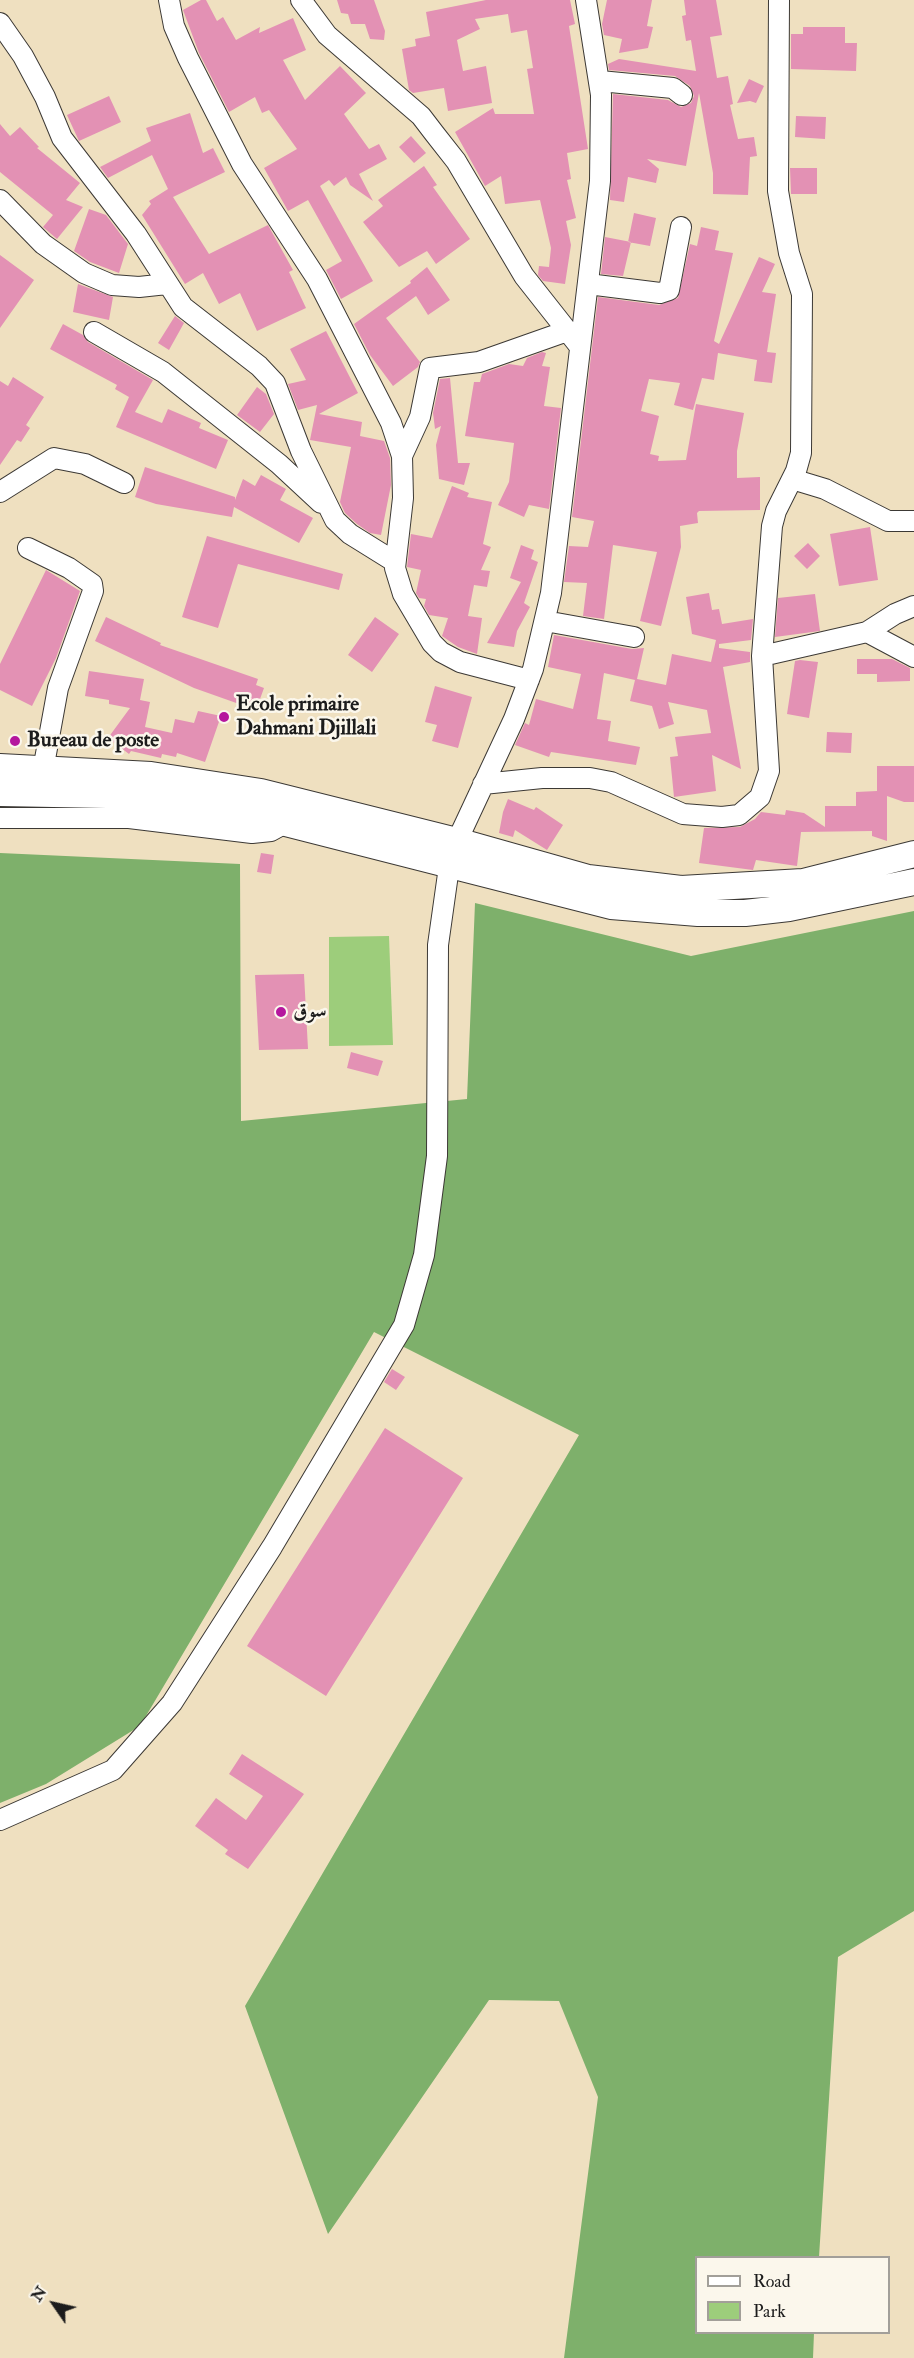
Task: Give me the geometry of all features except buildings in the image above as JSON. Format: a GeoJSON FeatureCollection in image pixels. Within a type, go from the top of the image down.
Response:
{"type":"FeatureCollection","features":[{"type":"Feature","properties":{"kind":"main road"},"geometry":{"type":"LineString","coordinates":[[0,767],[41,781]]}},
{"type":"Feature","properties":{"kind":"main road"},"geometry":{"type":"LineString","coordinates":[[0,793],[41,781],[151,775],[287,811],[449,867],[611,906],[698,913],[745,913],[789,908],[914,882]]}},
{"type":"Feature","properties":{"kind":"main road"},"geometry":{"type":"LineString","coordinates":[[287,811],[457,841],[588,878],[681,889],[803,882],[914,854]]}},
{"type":"Feature","properties":{"kind":"street"},"geometry":{"type":"LineString","coordinates":[[169,0],[174,26],[188,58],[242,164],[317,279],[392,423],[402,456],[403,498],[395,572],[403,594],[437,649],[460,662],[529,680]]}},
{"type":"Feature","properties":{"kind":"street"},"geometry":{"type":"LineString","coordinates":[[301,0],[327,35],[421,116],[456,162],[524,276],[580,347]]}},
{"type":"Feature","properties":{"kind":"street"},"geometry":{"type":"LineString","coordinates":[[0,1820],[113,1770],[172,1703],[272,1547],[404,1325],[424,1255],[437,1156],[438,945],[449,867],[457,841],[514,719],[529,680],[551,593],[600,181],[600,81],[586,0]]}},
{"type":"Feature","properties":{"kind":"street"},"geometry":{"type":"LineString","coordinates":[[483,784],[542,778],[590,778],[611,782],[683,814],[722,817],[739,815],[759,797],[769,771],[762,656],[772,526],[776,511],[792,479],[801,453],[802,294],[789,253],[778,191],[779,0]]}},
{"type":"Feature","properties":{"kind":"street"},"geometry":{"type":"LineString","coordinates":[[0,23],[23,56],[45,97],[62,138],[136,234],[183,307],[259,366],[275,384],[301,451],[328,509]]}},
{"type":"Feature","properties":{"kind":"street"},"geometry":{"type":"LineString","coordinates":[[600,81],[673,88],[682,95]]}},
{"type":"Feature","properties":{"kind":"street"},"geometry":{"type":"LineString","coordinates":[[0,200],[43,244],[84,273],[123,286],[167,284]]}},
{"type":"Feature","properties":{"kind":"street"},"geometry":{"type":"LineString","coordinates":[[588,284],[660,293],[669,290],[681,227]]}},
{"type":"Feature","properties":{"kind":"street"},"geometry":{"type":"LineString","coordinates":[[402,456],[420,417],[430,368],[479,362],[567,331]]}},
{"type":"Feature","properties":{"kind":"street"},"geometry":{"type":"LineString","coordinates":[[94,332],[163,372],[271,457],[328,509],[350,534],[395,562]]}},
{"type":"Feature","properties":{"kind":"street"},"geometry":{"type":"LineString","coordinates":[[0,492],[54,458],[85,464],[124,483]]}},
{"type":"Feature","properties":{"kind":"street"},"geometry":{"type":"LineString","coordinates":[[792,479],[825,489],[878,518],[888,521],[914,521]]}},
{"type":"Feature","properties":{"kind":"street"},"geometry":{"type":"LineString","coordinates":[[28,548],[69,568],[93,584],[93,591],[58,688],[41,781]]}},
{"type":"Feature","properties":{"kind":"street"},"geometry":{"type":"LineString","coordinates":[[762,656],[867,632],[914,606]]}},
{"type":"Feature","properties":{"kind":"street"},"geometry":{"type":"LineString","coordinates":[[545,621],[634,637]]}},
{"type":"Feature","properties":{"kind":"street"},"geometry":{"type":"LineString","coordinates":[[867,632],[914,657]]}},
{"type":"Feature","properties":{"kind":"street"},"geometry":{"type":"LineString","coordinates":[[0,818],[129,818],[252,834],[271,831],[287,811]]}},
{"type":"Feature","properties":{"kind":"green space"},"geometry":{"type":"Polygon","coordinates":[[[0,853],[240,864],[241,1121],[467,1099],[475,903],[691,956],[914,911],[914,1911],[838,1957],[819,2256],[695,2256],[695,2334],[814,2334],[813,2358],[564,2358],[598,2097],[559,2001],[489,2000],[328,2234],[245,2006],[579,1435],[374,1332],[140,1726],[46,1784],[0,1803],[0,853]]]}},
{"type":"Feature","properties":{"kind":"green space"},"geometry":{"type":"Polygon","coordinates":[[[389,936],[393,1045],[329,1046],[329,937],[389,936]]]}},
{"type":"Feature","properties":{"kind":"place","name":"Ecole primaire Dahmani Djillali"},"geometry":{"type":"Point","coordinates":[224,717]}},
{"type":"Feature","properties":{"kind":"place","name":"Bureau de poste"},"geometry":{"type":"Point","coordinates":[15,741]}},
{"type":"Feature","properties":{"kind":"place","name":"سوق"},"geometry":{"type":"Point","coordinates":[281,1012]}}]}
